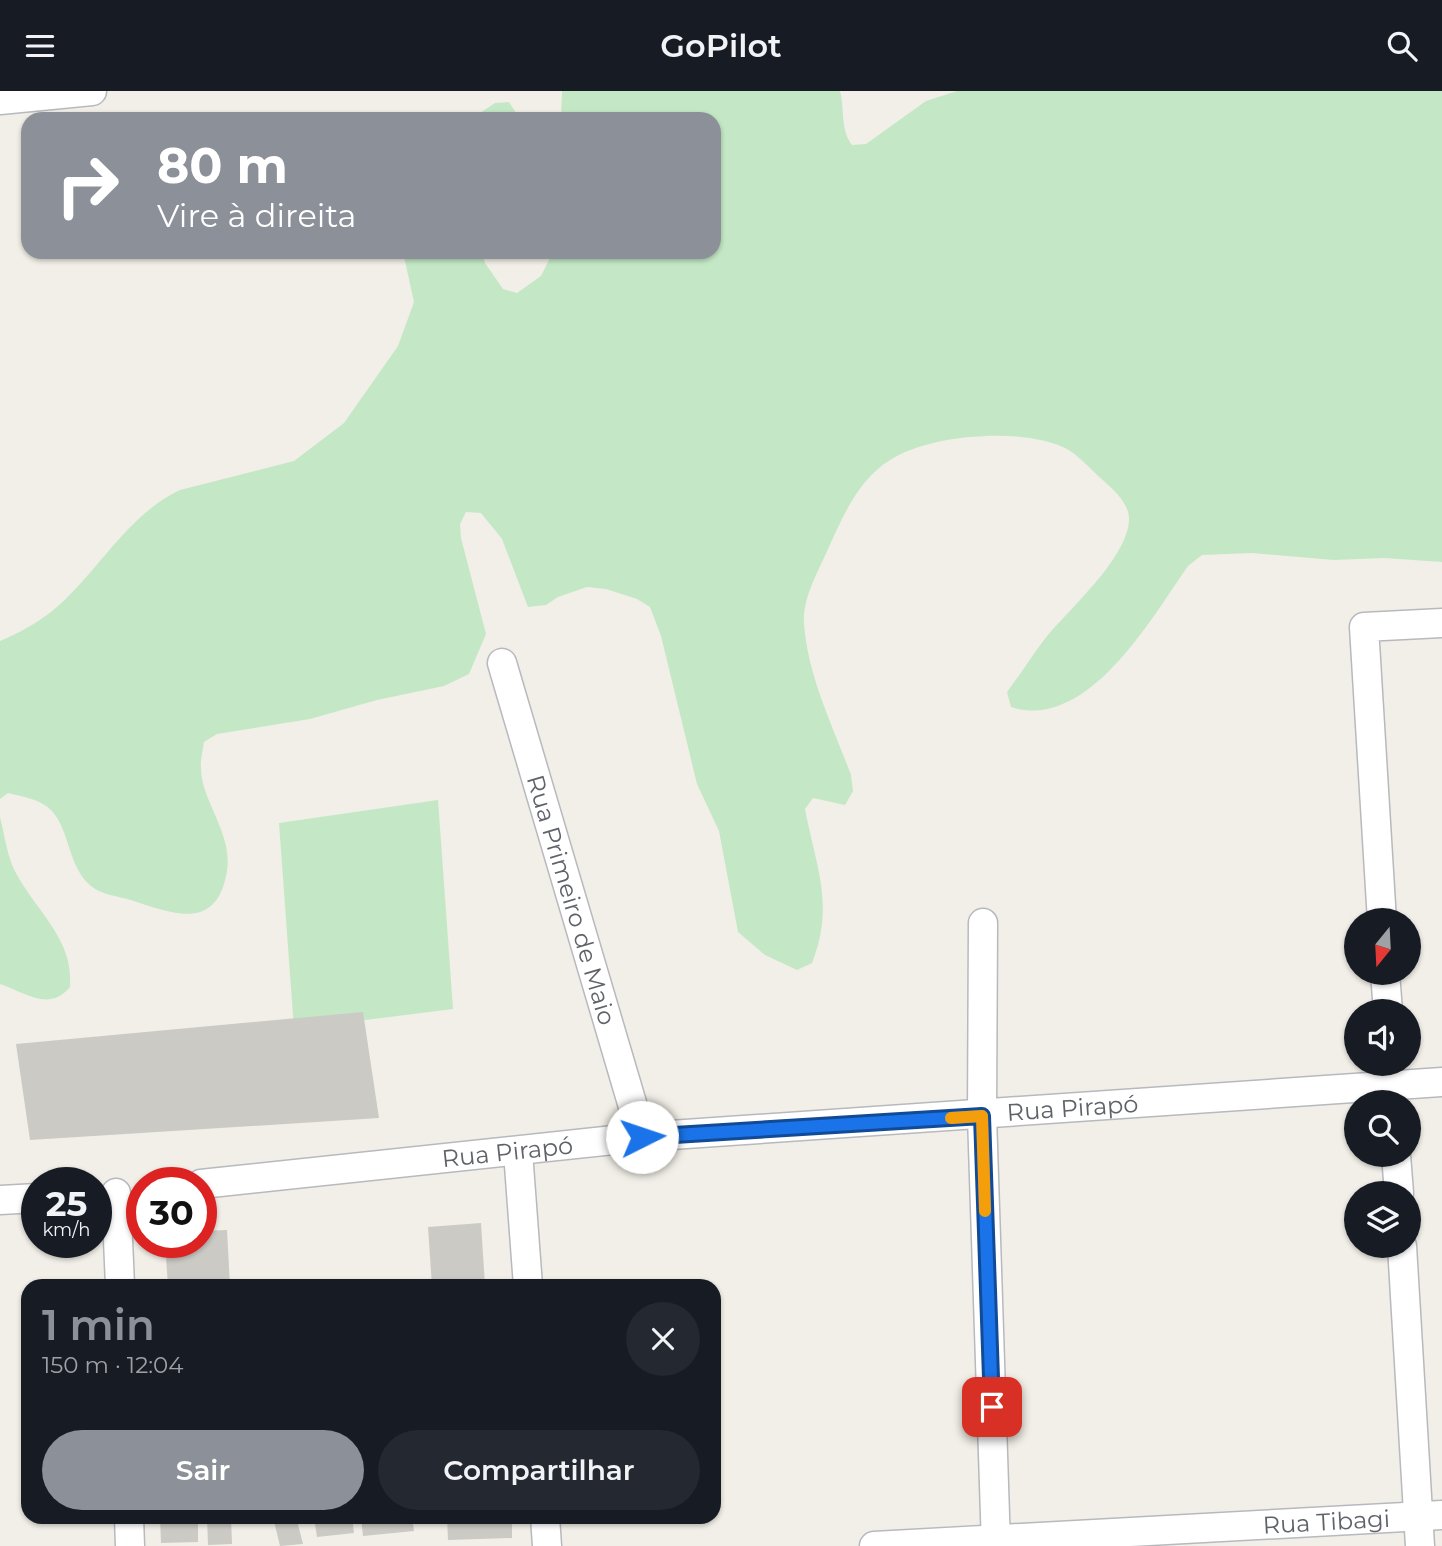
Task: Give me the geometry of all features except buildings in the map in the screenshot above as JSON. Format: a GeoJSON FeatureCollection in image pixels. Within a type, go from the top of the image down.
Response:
{"type":"FeatureCollection","features":[{"type":"Feature","properties":{"kind":"street"},"geometry":{"type":"LineString","coordinates":[[0,100],[92,91]]}},
{"type":"Feature","properties":{"kind":"street"},"geometry":{"type":"LineString","coordinates":[[1381,908],[1364,627],[1442,623]]}},
{"type":"Feature","properties":{"kind":"street","name":"Rua Primeiro de Maio"},"geometry":{"type":"LineString","coordinates":[[502,663],[642,1137]]}},
{"type":"Feature","properties":{"kind":"street"},"geometry":{"type":"LineString","coordinates":[[983,923],[982,1116],[996,1543]]}},
{"type":"Feature","properties":{"kind":"street","name":"Rua Pirapó"},"geometry":{"type":"LineString","coordinates":[[217,1182],[642,1137],[982,1116],[1442,1082]]}},
{"type":"Feature","properties":{"kind":"street"},"geometry":{"type":"LineString","coordinates":[[518,1152],[527,1279]]}},
{"type":"Feature","properties":{"kind":"street"},"geometry":{"type":"LineString","coordinates":[[118,1192],[120,1279]]}},
{"type":"Feature","properties":{"kind":"street"},"geometry":{"type":"LineString","coordinates":[[0,1200],[21,1199]]}},
{"type":"Feature","properties":{"kind":"street"},"geometry":{"type":"LineString","coordinates":[[1403,1258],[1430,1516],[1420,1546]]}},
{"type":"Feature","properties":{"kind":"street","name":"Rua Tibagi"},"geometry":{"type":"LineString","coordinates":[[874,1546],[996,1543],[1430,1516]]}},
{"type":"Feature","properties":{"kind":"street"},"geometry":{"type":"LineString","coordinates":[[129,1524],[130,1546]]}},
{"type":"Feature","properties":{"kind":"street"},"geometry":{"type":"LineString","coordinates":[[545,1524],[547,1546]]}},
{"type":"Feature","properties":{"kind":"green space"},"geometry":{"type":"Polygon","coordinates":[[[562,91],[840,91],[844,126],[852,145],[866,144],[926,101],[957,91],[1442,91],[1442,562],[1384,558],[1334,560],[1252,553],[1202,555],[1188,566],[1156,613],[1115,665],[1091,687],[1066,703],[1039,710],[1011,707],[1007,692],[1044,640],[1094,584],[1118,552],[1129,521],[1125,504],[1114,490],[1075,455],[1047,441],[1025,437],[976,436],[928,444],[890,460],[869,478],[853,500],[815,576],[804,615],[810,663],[851,775],[853,791],[845,805],[813,798],[805,809],[823,904],[819,942],[812,963],[797,970],[765,955],[738,932],[719,831],[697,784],[661,636],[650,607],[637,599],[606,589],[587,587],[558,597],[546,605],[528,607],[502,539],[481,513],[466,512],[460,524],[461,538],[486,634],[469,674],[444,686],[377,700],[310,719],[217,734],[204,742],[201,765],[202,780],[228,857],[222,890],[214,903],[203,911],[177,913],[95,889],[83,878],[58,819],[48,807],[26,797],[8,793],[0,799],[0,641],[51,612],[83,581],[127,530],[161,501],[180,490],[294,461],[344,423],[398,346],[414,302],[405,259],[484,259],[503,289],[517,293],[541,276],[550,259],[721,259],[721,112],[561,112],[562,91]]]}},
{"type":"Feature","properties":{"kind":"green space"},"geometry":{"type":"Polygon","coordinates":[[[509,102],[515,112],[482,112],[495,103],[509,102]]]}},
{"type":"Feature","properties":{"kind":"green space"},"geometry":{"type":"Polygon","coordinates":[[[438,800],[453,1009],[294,1029],[279,823],[438,800]]]}},
{"type":"Feature","properties":{"kind":"green space"},"geometry":{"type":"Polygon","coordinates":[[[0,817],[14,868],[25,889],[61,941],[66,955],[70,970],[70,987],[54,998],[37,998],[0,984],[0,817]]]}},
{"type":"Feature","properties":{"kind":"slow traffic"},"geometry":{"type":"LineString","coordinates":[[951,1118],[982,1116],[985,1211]]}},
{"type":"Feature","properties":{"kind":"route"},"geometry":{"type":"LineString","coordinates":[[642,1137],[982,1116],[992,1407]]}}]}
